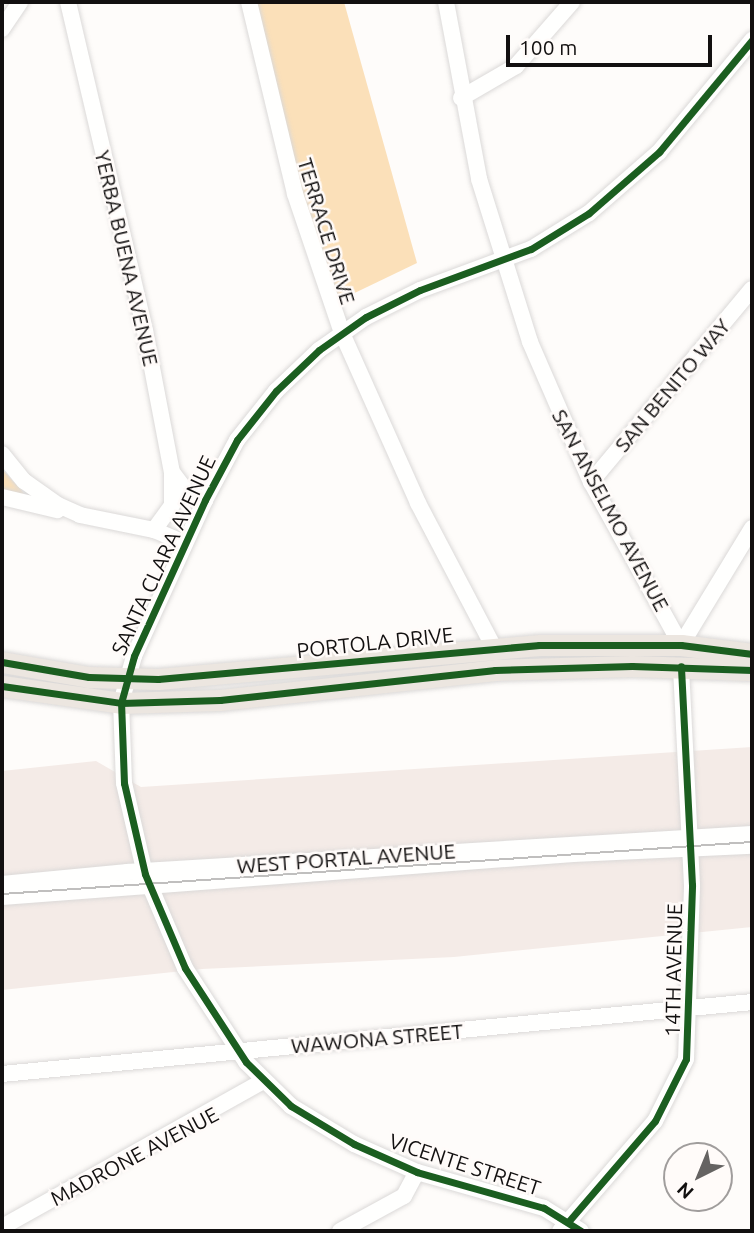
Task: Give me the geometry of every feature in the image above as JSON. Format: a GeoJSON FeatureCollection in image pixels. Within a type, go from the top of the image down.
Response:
{"type":"FeatureCollection","features":[{"type":"Feature","properties":{"kind":"main road","name":"PORTOLA DRIVE"},"geometry":{"type":"LineString","coordinates":[[2,662],[126,679],[218,677],[494,648],[681,656],[752,670]]}},
{"type":"Feature","properties":{"kind":"main road","name":"PORTOLA DRIVE"},"geometry":{"type":"LineString","coordinates":[[2,686],[121,704],[220,699],[495,670],[681,656],[752,654]]}},
{"type":"Feature","properties":{"kind":"street"},"geometry":{"type":"LineString","coordinates":[[2,29],[20,2]]}},
{"type":"Feature","properties":{"kind":"street","name":"YERBA BUENA AVENUE"},"geometry":{"type":"LineString","coordinates":[[68,2],[145,331],[172,472],[172,505],[154,530]]}},
{"type":"Feature","properties":{"kind":"street","name":"TERRACE DRIVE"},"geometry":{"type":"LineString","coordinates":[[249,2],[295,194],[342,333],[418,503],[494,648]]}},
{"type":"Feature","properties":{"kind":"street"},"geometry":{"type":"LineString","coordinates":[[461,97],[516,66],[572,2]]}},
{"type":"Feature","properties":{"kind":"street","name":"SAN ANSELMO AVENUE"},"geometry":{"type":"LineString","coordinates":[[445,4],[461,97],[502,261],[550,391],[592,482],[681,656]]}},
{"type":"Feature","properties":{"kind":"street","name":"SANTA CLARA AVENUE"},"geometry":{"type":"LineString","coordinates":[[121,704],[126,679],[205,500],[256,414],[295,371],[342,333],[420,290],[502,261],[560,233],[629,181],[659,152],[752,40]]}},
{"type":"Feature","properties":{"kind":"street","name":"SAN BENITO WAY"},"geometry":{"type":"LineString","coordinates":[[592,482],[752,289]]}},
{"type":"Feature","properties":{"kind":"street"},"geometry":{"type":"LineString","coordinates":[[2,454],[41,496],[80,515]]}},
{"type":"Feature","properties":{"kind":"street"},"geometry":{"type":"LineString","coordinates":[[172,472],[187,492],[205,500]]}},
{"type":"Feature","properties":{"kind":"street"},"geometry":{"type":"LineString","coordinates":[[2,497],[154,530],[184,543]]}},
{"type":"Feature","properties":{"kind":"street"},"geometry":{"type":"LineString","coordinates":[[681,656],[752,528]]}},
{"type":"Feature","properties":{"kind":"street","name":"14TH AVENUE"},"geometry":{"type":"LineString","coordinates":[[569,1228],[655,1121],[669,1099],[686,1059],[691,1008],[690,843],[681,656]]}},
{"type":"Feature","properties":{"kind":"street","name":"VICENTE STREET"},"geometry":{"type":"LineString","coordinates":[[121,704],[124,783],[147,878],[185,968],[237,1052],[263,1081],[324,1127],[417,1172],[537,1205],[569,1228]]}},
{"type":"Feature","properties":{"kind":"street","name":"WEST PORTAL AVENUE"},"geometry":{"type":"LineString","coordinates":[[2,884],[561,858],[638,861],[676,858],[706,829],[752,825]]}},
{"type":"Feature","properties":{"kind":"street","name":"WEST PORTAL AVENUE"},"geometry":{"type":"LineString","coordinates":[[2,897],[147,878],[690,843],[752,834]]}},
{"type":"Feature","properties":{"kind":"street","name":"WEST PORTAL AVENUE"},"geometry":{"type":"LineString","coordinates":[[690,843],[752,846]]}},
{"type":"Feature","properties":{"kind":"street","name":"WAWONA STREET"},"geometry":{"type":"LineString","coordinates":[[2,1074],[752,1002]]}},
{"type":"Feature","properties":{"kind":"street","name":"MADRONE AVENUE"},"geometry":{"type":"LineString","coordinates":[[2,1227],[263,1081]]}},
{"type":"Feature","properties":{"kind":"street"},"geometry":{"type":"LineString","coordinates":[[340,1231],[404,1196],[417,1172]]}},
{"type":"Feature","properties":{"kind":"shaded area"},"geometry":{"type":"Polygon","coordinates":[[[255,2],[344,2],[417,263],[338,301],[299,193],[255,2]]]}},
{"type":"Feature","properties":{"kind":"shaded area"},"geometry":{"type":"Polygon","coordinates":[[[2,469],[23,492],[24,495],[2,493],[2,469]]]}},
{"type":"Feature","properties":{"kind":"shaded area"},"geometry":{"type":"Polygon","coordinates":[[[752,747],[752,927],[454,957],[202,969],[2,990],[2,771],[96,761],[141,787],[752,747]]]}},
{"type":"Feature","properties":{"kind":"tram line"},"geometry":{"type":"LineString","coordinates":[[2,894],[752,842]]}},
{"type":"Feature","properties":{"kind":"cycle path"},"geometry":{"type":"LineString","coordinates":[[581,1231],[544,1208],[417,1172],[354,1144],[291,1106],[246,1062],[185,968],[145,874],[124,783],[121,703],[134,656],[205,500],[237,440],[276,391],[319,350],[366,317],[420,290],[531,249],[589,213],[659,152],[752,40]]}},
{"type":"Feature","properties":{"kind":"cycle path"},"geometry":{"type":"LineString","coordinates":[[2,662],[89,677],[158,679],[539,645],[681,645],[752,654]]}},
{"type":"Feature","properties":{"kind":"cycle path"},"geometry":{"type":"LineString","coordinates":[[2,686],[121,703],[220,700],[495,670],[632,666],[752,670]]}},
{"type":"Feature","properties":{"kind":"cycle path"},"geometry":{"type":"LineString","coordinates":[[568,1222],[655,1121],[686,1059],[692,885],[681,666]]}}]}
